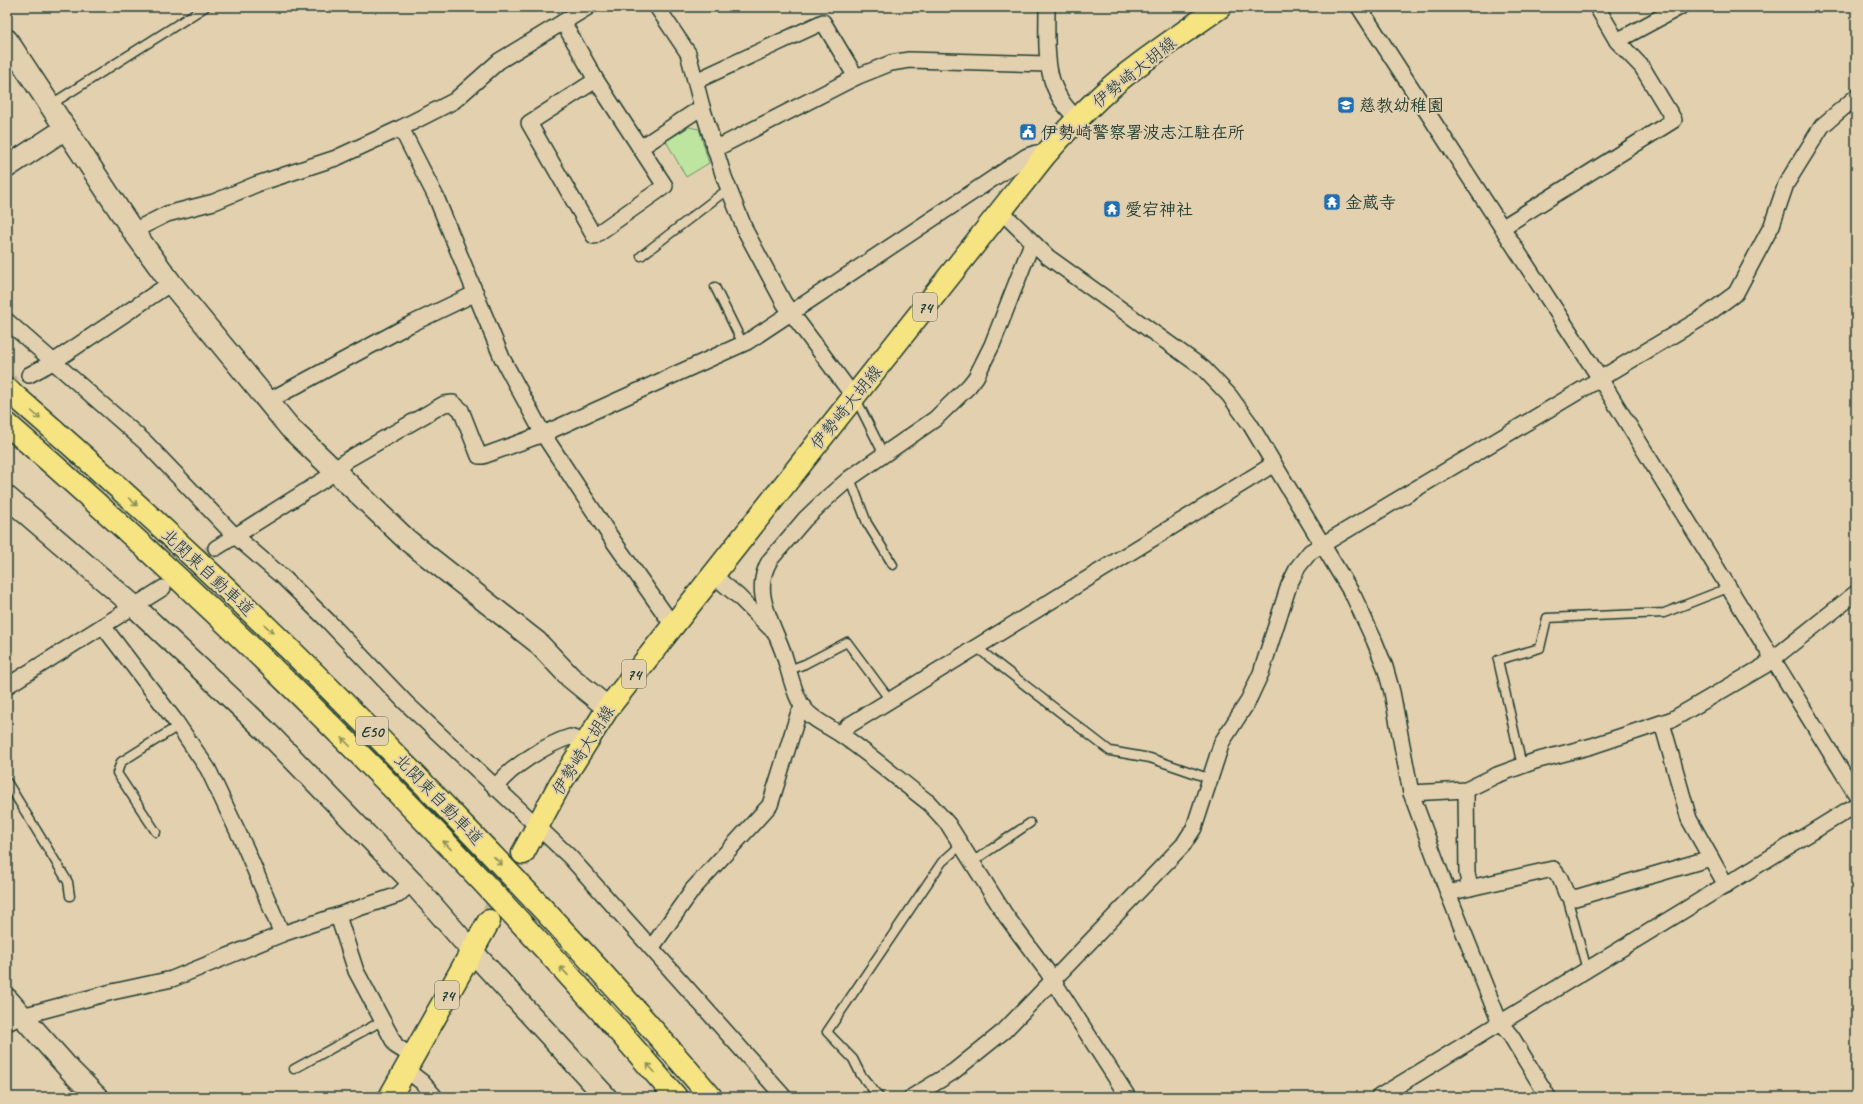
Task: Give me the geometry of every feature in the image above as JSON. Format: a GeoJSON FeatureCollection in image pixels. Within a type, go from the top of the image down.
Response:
{"type":"FeatureCollection","features":[{"type":"Feature","properties":{"kind":"main road","name":"伊勢崎大胡線"},"geometry":{"type":"LineString","coordinates":[[523,853],[537,825],[585,742],[608,708],[712,574],[1045,155],[1078,119],[1128,73],[1220,7]]}},
{"type":"Feature","properties":{"kind":"main road","name":"北関東自動車道"},"geometry":{"type":"LineString","coordinates":[[7,389],[170,534],[285,644],[416,775],[610,981],[711,1097]]}},
{"type":"Feature","properties":{"kind":"main road","name":"北関東自動車道"},"geometry":{"type":"LineString","coordinates":[[7,426],[30,444],[152,554],[267,663],[397,793],[590,999],[676,1097]]}},
{"type":"Feature","properties":{"kind":"main road","name":"74"},"geometry":{"type":"LineString","coordinates":[[390,1097],[408,1062],[489,921]]}},
{"type":"Feature","properties":{"kind":"street"},"geometry":{"type":"LineString","coordinates":[[133,231],[167,214],[214,202],[257,184],[336,158],[401,128],[454,101],[499,60],[588,7]]}},
{"type":"Feature","properties":{"kind":"street"},"geometry":{"type":"LineString","coordinates":[[657,7],[688,53],[702,107],[728,190],[746,232],[771,281],[791,313],[854,397]]}},
{"type":"Feature","properties":{"kind":"street"},"geometry":{"type":"LineString","coordinates":[[1047,7],[1047,64],[1051,78],[1067,110],[1078,119]]}},
{"type":"Feature","properties":{"kind":"street"},"geometry":{"type":"LineString","coordinates":[[1359,7],[1599,377],[1772,660],[1856,794]]}},
{"type":"Feature","properties":{"kind":"street"},"geometry":{"type":"LineString","coordinates":[[1503,227],[1674,120],[1642,67],[1617,41],[1597,7]]}},
{"type":"Feature","properties":{"kind":"street"},"geometry":{"type":"LineString","coordinates":[[1617,41],[1680,7]]}},
{"type":"Feature","properties":{"kind":"street"},"geometry":{"type":"LineString","coordinates":[[563,22],[596,80],[664,186],[594,236],[529,123],[596,80]]}},
{"type":"Feature","properties":{"kind":"street"},"geometry":{"type":"LineString","coordinates":[[696,81],[823,22],[856,77]]}},
{"type":"Feature","properties":{"kind":"street"},"geometry":{"type":"LineString","coordinates":[[7,40],[133,231],[171,283],[290,428],[334,472],[407,540],[538,642],[570,677],[608,708]]}},
{"type":"Feature","properties":{"kind":"street"},"geometry":{"type":"LineString","coordinates":[[715,149],[856,77],[891,63],[908,60],[1047,64]]}},
{"type":"Feature","properties":{"kind":"street"},"geometry":{"type":"LineString","coordinates":[[912,1097],[953,1072],[988,1046],[1183,845],[1194,828],[1222,742],[1247,703],[1261,673],[1289,585],[1298,567],[1310,552],[1322,543],[1599,377],[1705,316],[1736,293],[1772,225],[1786,184],[1822,126],[1856,97]]}},
{"type":"Feature","properties":{"kind":"street"},"geometry":{"type":"LineString","coordinates":[[640,148],[702,107]]}},
{"type":"Feature","properties":{"kind":"street"},"geometry":{"type":"LineString","coordinates":[[401,128],[436,197],[502,358],[543,434],[614,542],[673,624]]}},
{"type":"Feature","properties":{"kind":"street"},"geometry":{"type":"LineString","coordinates":[[7,166],[65,129]]}},
{"type":"Feature","properties":{"kind":"street"},"geometry":{"type":"LineString","coordinates":[[216,548],[334,472],[347,460],[448,402],[452,403],[461,410],[479,456],[483,456],[543,434],[743,344],[791,313],[828,286],[1028,156],[1036,153],[1045,155]]}},
{"type":"Feature","properties":{"kind":"street"},"geometry":{"type":"LineString","coordinates":[[1001,210],[1032,243],[1065,270],[1182,351],[1203,368],[1229,395],[1250,424],[1364,615],[1385,667],[1411,793],[1448,893],[1500,1023],[1511,1036],[1548,1097]]}},
{"type":"Feature","properties":{"kind":"street"},"geometry":{"type":"LineString","coordinates":[[1032,243],[992,345],[976,377],[959,396],[934,419],[850,478],[805,519],[777,551],[765,568],[763,597],[766,611],[803,707],[819,721],[840,734],[929,803],[948,824],[1006,916],[1053,980],[1128,1097]]}},
{"type":"Feature","properties":{"kind":"street"},"geometry":{"type":"LineString","coordinates":[[29,375],[53,362],[171,283]]}},
{"type":"Feature","properties":{"kind":"street"},"geometry":{"type":"LineString","coordinates":[[268,401],[408,325],[476,294]]}},
{"type":"Feature","properties":{"kind":"street"},"geometry":{"type":"LineString","coordinates":[[7,322],[151,447],[234,535],[286,580],[406,703],[495,788],[570,856],[784,1097]]}},
{"type":"Feature","properties":{"kind":"street"},"geometry":{"type":"LineString","coordinates":[[840,734],[848,726],[1274,464]]}},
{"type":"Feature","properties":{"kind":"street"},"geometry":{"type":"LineString","coordinates":[[7,497],[134,606],[266,731],[412,882],[472,951],[606,1097]]}},
{"type":"Feature","properties":{"kind":"street"},"geometry":{"type":"LineString","coordinates":[[712,574],[738,596],[774,632]]}},
{"type":"Feature","properties":{"kind":"street"},"geometry":{"type":"LineString","coordinates":[[7,686],[162,588]]}},
{"type":"Feature","properties":{"kind":"street"},"geometry":{"type":"LineString","coordinates":[[1411,793],[1466,790],[1497,775],[1522,766],[1592,746],[1673,719],[1772,660],[1856,593]]}},
{"type":"Feature","properties":{"kind":"street"},"geometry":{"type":"LineString","coordinates":[[103,626],[178,726],[208,769],[246,849],[282,934]]}},
{"type":"Feature","properties":{"kind":"street"},"geometry":{"type":"LineString","coordinates":[[652,947],[693,889],[770,805],[798,715],[803,707]]}},
{"type":"Feature","properties":{"kind":"street"},"geometry":{"type":"LineString","coordinates":[[1662,723],[1689,819],[1726,885]]}},
{"type":"Feature","properties":{"kind":"street"},"geometry":{"type":"LineString","coordinates":[[495,788],[500,781],[514,769],[550,746],[570,737],[585,742]]}},
{"type":"Feature","properties":{"kind":"street"},"geometry":{"type":"LineString","coordinates":[[1466,790],[1466,873],[1470,888]]}},
{"type":"Feature","properties":{"kind":"street"},"geometry":{"type":"LineString","coordinates":[[1379,1097],[1856,805]]}},
{"type":"Feature","properties":{"kind":"street"},"geometry":{"type":"LineString","coordinates":[[1448,893],[1553,869],[1560,878],[1566,894],[1575,898],[1711,858]]}},
{"type":"Feature","properties":{"kind":"street"},"geometry":{"type":"LineString","coordinates":[[15,1020],[112,992],[172,979],[282,934],[398,895],[412,882]]}},
{"type":"Feature","properties":{"kind":"street"},"geometry":{"type":"LineString","coordinates":[[338,916],[356,971],[382,1021],[396,1046],[422,1082],[435,1097]]}},
{"type":"Feature","properties":{"kind":"street"},"geometry":{"type":"LineString","coordinates":[[7,999],[15,1020],[97,1097]]}},
{"type":"Feature","properties":{"kind":"lane"},"geometry":{"type":"LineString","coordinates":[[50,106],[205,7]]}},
{"type":"Feature","properties":{"kind":"lane"},"geometry":{"type":"LineString","coordinates":[[641,256],[728,190]]}},
{"type":"Feature","properties":{"kind":"lane"},"geometry":{"type":"LineString","coordinates":[[715,288],[743,344]]}},
{"type":"Feature","properties":{"kind":"lane"},"geometry":{"type":"LineString","coordinates":[[854,397],[884,455]]}},
{"type":"Feature","properties":{"kind":"lane"},"geometry":{"type":"LineString","coordinates":[[850,478],[867,523],[893,565]]}},
{"type":"Feature","properties":{"kind":"lane"},"geometry":{"type":"LineString","coordinates":[[1522,766],[1498,660],[1540,648],[1547,618],[1664,613],[1728,588]]}},
{"type":"Feature","properties":{"kind":"lane"},"geometry":{"type":"LineString","coordinates":[[789,670],[806,664],[847,642],[890,700]]}},
{"type":"Feature","properties":{"kind":"lane"},"geometry":{"type":"LineString","coordinates":[[976,647],[1110,751],[1150,758],[1211,779]]}},
{"type":"Feature","properties":{"kind":"lane"},"geometry":{"type":"LineString","coordinates":[[156,832],[117,773],[121,762],[178,726]]}},
{"type":"Feature","properties":{"kind":"lane"},"geometry":{"type":"LineString","coordinates":[[7,782],[68,882],[70,896]]}},
{"type":"Feature","properties":{"kind":"lane"},"geometry":{"type":"LineString","coordinates":[[972,862],[1030,823]]}},
{"type":"Feature","properties":{"kind":"lane"},"geometry":{"type":"LineString","coordinates":[[879,1097],[861,1075],[853,1058],[827,1032],[942,862],[961,845]]}},
{"type":"Feature","properties":{"kind":"lane"},"geometry":{"type":"LineString","coordinates":[[1566,894],[1587,970]]}},
{"type":"Feature","properties":{"kind":"lane"},"geometry":{"type":"LineString","coordinates":[[294,1069],[382,1021]]}},
{"type":"Feature","properties":{"kind":"green space"},"geometry":{"type":"Polygon","coordinates":[[[689,127],[699,129],[709,163],[686,177],[666,141],[689,127]]]}},
{"type":"Feature","properties":{"kind":"tunnel"},"geometry":{"type":"LineString","coordinates":[[7,390],[29,375]]}},
{"type":"Feature","properties":{"kind":"tunnel"},"geometry":{"type":"LineString","coordinates":[[170,582],[216,548]]}},
{"type":"Feature","properties":{"kind":"tunnel"},"geometry":{"type":"LineString","coordinates":[[489,921],[523,853]]}},
{"type":"Feature","properties":{"kind":"place","name":"慈教幼稚園"},"geometry":{"type":"Point","coordinates":[1346,105]}},
{"type":"Feature","properties":{"kind":"place","name":"伊勢崎警察署波志江駐在所"},"geometry":{"type":"Point","coordinates":[1028,132]}},
{"type":"Feature","properties":{"kind":"place","name":"金蔵寺"},"geometry":{"type":"Point","coordinates":[1332,202]}},
{"type":"Feature","properties":{"kind":"place","name":"愛宕神社"},"geometry":{"type":"Point","coordinates":[1112,209]}}]}
